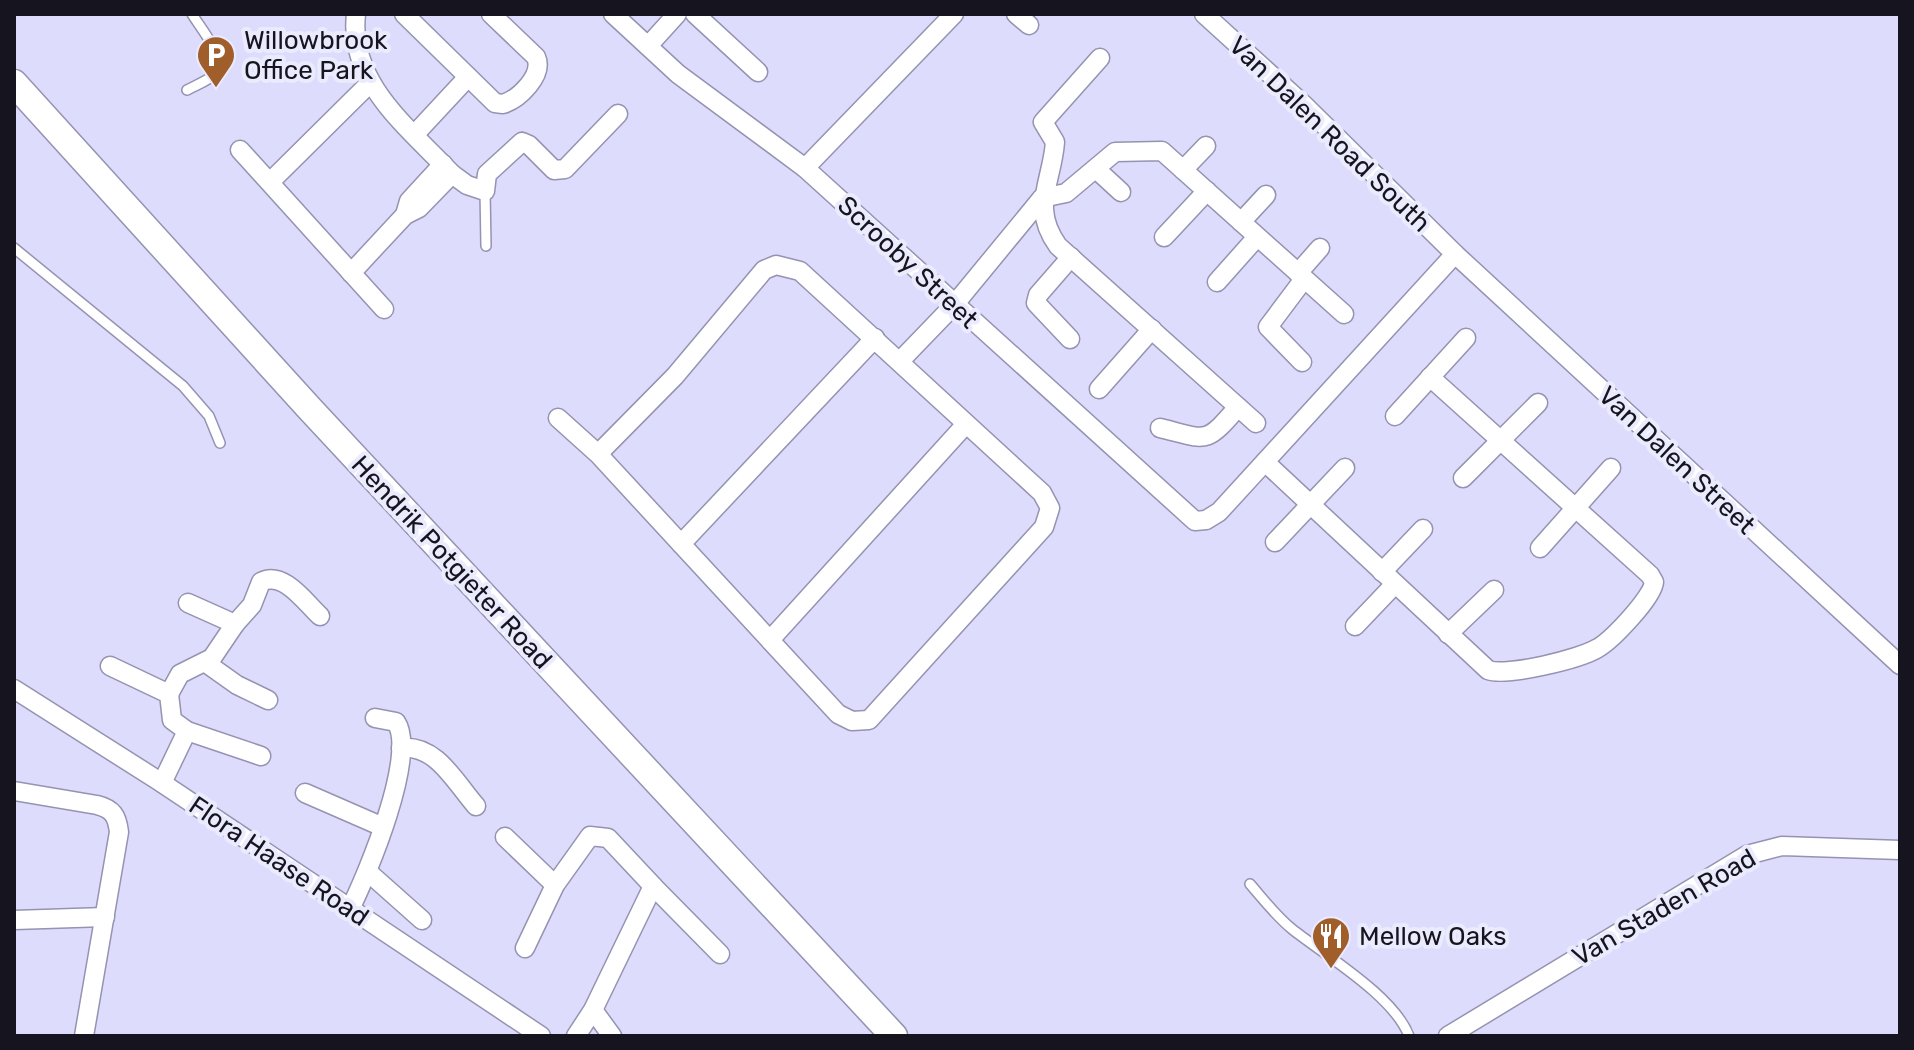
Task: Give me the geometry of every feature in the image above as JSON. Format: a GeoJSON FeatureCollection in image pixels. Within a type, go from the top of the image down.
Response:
{"type":"FeatureCollection","features":[{"type":"Feature","properties":{"kind":"main road","name":"Hendrik Potgieter Road"},"geometry":{"type":"LineString","coordinates":[[14,83],[310,409],[894,1036]]}},
{"type":"Feature","properties":{"kind":"street"},"geometry":{"type":"LineString","coordinates":[[356,14],[354,32],[366,79],[447,169],[467,185],[485,191],[487,174],[517,144],[529,145],[549,167],[560,172],[618,114]]}},
{"type":"Feature","properties":{"kind":"street"},"geometry":{"type":"LineString","coordinates":[[404,14],[495,103],[503,104],[510,102],[539,69],[536,57],[491,14]]}},
{"type":"Feature","properties":{"kind":"street","name":"Scrooby Street"},"geometry":{"type":"LineString","coordinates":[[613,14],[678,74],[805,168],[1195,521],[1206,520],[1219,512],[1265,462]]}},
{"type":"Feature","properties":{"kind":"street"},"geometry":{"type":"LineString","coordinates":[[648,46],[677,14]]}},
{"type":"Feature","properties":{"kind":"street"},"geometry":{"type":"LineString","coordinates":[[695,14],[758,72]]}},
{"type":"Feature","properties":{"kind":"street"},"geometry":{"type":"LineString","coordinates":[[805,168],[954,14]]}},
{"type":"Feature","properties":{"kind":"street","name":"Van Dalen Road South"},"geometry":{"type":"LineString","coordinates":[[1204,14],[1304,105],[1455,254]]}},
{"type":"Feature","properties":{"kind":"street"},"geometry":{"type":"LineString","coordinates":[[1100,58],[1044,119],[1043,126],[1055,146],[1042,198],[1048,229],[1071,257],[1256,423]]}},
{"type":"Feature","properties":{"kind":"street"},"geometry":{"type":"LineString","coordinates":[[415,134],[468,77]]}},
{"type":"Feature","properties":{"kind":"street"},"geometry":{"type":"LineString","coordinates":[[270,182],[322,128],[336,119],[366,79]]}},
{"type":"Feature","properties":{"kind":"street"},"geometry":{"type":"LineString","coordinates":[[1183,170],[1206,146]]}},
{"type":"Feature","properties":{"kind":"street"},"geometry":{"type":"LineString","coordinates":[[240,150],[384,309]]}},
{"type":"Feature","properties":{"kind":"street"},"geometry":{"type":"LineString","coordinates":[[900,361],[954,305],[1042,198],[1066,193],[1120,150],[1162,151],[1344,314]]}},
{"type":"Feature","properties":{"kind":"street"},"geometry":{"type":"LineString","coordinates":[[351,273],[405,215],[419,208],[447,169]]}},
{"type":"Feature","properties":{"kind":"street"},"geometry":{"type":"LineString","coordinates":[[1096,169],[1121,192]]}},
{"type":"Feature","properties":{"kind":"street"},"geometry":{"type":"LineString","coordinates":[[1164,237],[1207,191]]}},
{"type":"Feature","properties":{"kind":"street"},"geometry":{"type":"LineString","coordinates":[[1241,222],[1266,195]]}},
{"type":"Feature","properties":{"kind":"street"},"geometry":{"type":"LineString","coordinates":[[1217,282],[1257,237]]}},
{"type":"Feature","properties":{"kind":"street"},"geometry":{"type":"LineString","coordinates":[[1302,362],[1268,327],[1320,248]]}},
{"type":"Feature","properties":{"kind":"street"},"geometry":{"type":"LineString","coordinates":[[1430,377],[1654,582],[1650,596],[1602,646],[1496,674],[1481,665],[1265,462],[1455,254]]}},
{"type":"Feature","properties":{"kind":"street","name":"Van Dalen Street"},"geometry":{"type":"LineString","coordinates":[[1455,254],[1900,665]]}},
{"type":"Feature","properties":{"kind":"street"},"geometry":{"type":"LineString","coordinates":[[1070,339],[1036,303],[1038,295],[1071,257]]}},
{"type":"Feature","properties":{"kind":"street"},"geometry":{"type":"LineString","coordinates":[[558,418],[598,454],[843,718],[852,721],[869,720],[1049,519],[1050,508],[1042,493],[800,271],[776,265],[764,270],[675,376],[598,454]]}},
{"type":"Feature","properties":{"kind":"street"},"geometry":{"type":"LineString","coordinates":[[1099,389],[1152,329]]}},
{"type":"Feature","properties":{"kind":"street"},"geometry":{"type":"LineString","coordinates":[[681,544],[875,338]]}},
{"type":"Feature","properties":{"kind":"street"},"geometry":{"type":"LineString","coordinates":[[1395,416],[1466,338]]}},
{"type":"Feature","properties":{"kind":"street"},"geometry":{"type":"LineString","coordinates":[[1463,478],[1538,403]]}},
{"type":"Feature","properties":{"kind":"street"},"geometry":{"type":"LineString","coordinates":[[1160,428],[1206,438],[1216,433],[1238,407]]}},
{"type":"Feature","properties":{"kind":"street"},"geometry":{"type":"LineString","coordinates":[[770,640],[966,424]]}},
{"type":"Feature","properties":{"kind":"street"},"geometry":{"type":"LineString","coordinates":[[1275,542],[1345,468]]}},
{"type":"Feature","properties":{"kind":"street"},"geometry":{"type":"LineString","coordinates":[[1540,548],[1611,468]]}},
{"type":"Feature","properties":{"kind":"street"},"geometry":{"type":"LineString","coordinates":[[1355,626],[1423,529]]}},
{"type":"Feature","properties":{"kind":"street"},"geometry":{"type":"LineString","coordinates":[[261,756],[187,731],[172,720],[169,694],[180,674],[206,663],[252,605],[261,582],[268,579],[285,582],[320,616]]}},
{"type":"Feature","properties":{"kind":"street"},"geometry":{"type":"LineString","coordinates":[[1448,634],[1494,590]]}},
{"type":"Feature","properties":{"kind":"street"},"geometry":{"type":"LineString","coordinates":[[188,603],[235,624]]}},
{"type":"Feature","properties":{"kind":"street"},"geometry":{"type":"LineString","coordinates":[[206,663],[237,685],[268,700]]}},
{"type":"Feature","properties":{"kind":"street"},"geometry":{"type":"LineString","coordinates":[[110,666],[169,694]]}},
{"type":"Feature","properties":{"kind":"street","name":"Flora Haase Road"},"geometry":{"type":"LineString","coordinates":[[14,689],[162,783],[541,1036]]}},
{"type":"Feature","properties":{"kind":"street"},"geometry":{"type":"LineString","coordinates":[[350,909],[368,872],[383,827],[401,748],[402,736],[396,722],[375,718]]}},
{"type":"Feature","properties":{"kind":"street"},"geometry":{"type":"LineString","coordinates":[[162,783],[187,731]]}},
{"type":"Feature","properties":{"kind":"street"},"geometry":{"type":"LineString","coordinates":[[401,748],[416,747],[431,753],[476,806]]}},
{"type":"Feature","properties":{"kind":"street"},"geometry":{"type":"LineString","coordinates":[[14,791],[97,805],[113,812],[119,832],[84,1036]]}},
{"type":"Feature","properties":{"kind":"street"},"geometry":{"type":"LineString","coordinates":[[305,793],[383,827]]}},
{"type":"Feature","properties":{"kind":"street"},"geometry":{"type":"LineString","coordinates":[[525,948],[555,885],[583,843],[596,834],[608,838],[720,954]]}},
{"type":"Feature","properties":{"kind":"street"},"geometry":{"type":"LineString","coordinates":[[505,837],[555,885]]}},
{"type":"Feature","properties":{"kind":"street","name":"Van Staden Road"},"geometry":{"type":"LineString","coordinates":[[1448,1036],[1747,855],[1792,846],[1900,850]]}},
{"type":"Feature","properties":{"kind":"street"},"geometry":{"type":"LineString","coordinates":[[368,872],[422,920]]}},
{"type":"Feature","properties":{"kind":"street"},"geometry":{"type":"LineString","coordinates":[[576,1036],[593,1010],[653,886]]}},
{"type":"Feature","properties":{"kind":"street"},"geometry":{"type":"LineString","coordinates":[[14,920],[105,917]]}},
{"type":"Feature","properties":{"kind":"street"},"geometry":{"type":"LineString","coordinates":[[593,1010],[612,1036]]}},
{"type":"Feature","properties":{"kind":"lane"},"geometry":{"type":"LineString","coordinates":[[187,90],[216,73],[219,67],[218,56],[192,14]]}},
{"type":"Feature","properties":{"kind":"lane"},"geometry":{"type":"LineString","coordinates":[[485,191],[486,246]]}},
{"type":"Feature","properties":{"kind":"lane"},"geometry":{"type":"LineString","coordinates":[[14,248],[183,386],[209,416],[220,443]]}},
{"type":"Feature","properties":{"kind":"lane"},"geometry":{"type":"LineString","coordinates":[[1250,884],[1288,926],[1383,1001],[1401,1019],[1409,1036]]}},
{"type":"Feature","properties":{"kind":"place","name":"Willowbrook Office Park"},"geometry":{"type":"Point","coordinates":[216,89]}},
{"type":"Feature","properties":{"kind":"place","name":"Mellow Oaks"},"geometry":{"type":"Point","coordinates":[1331,970]}}]}
